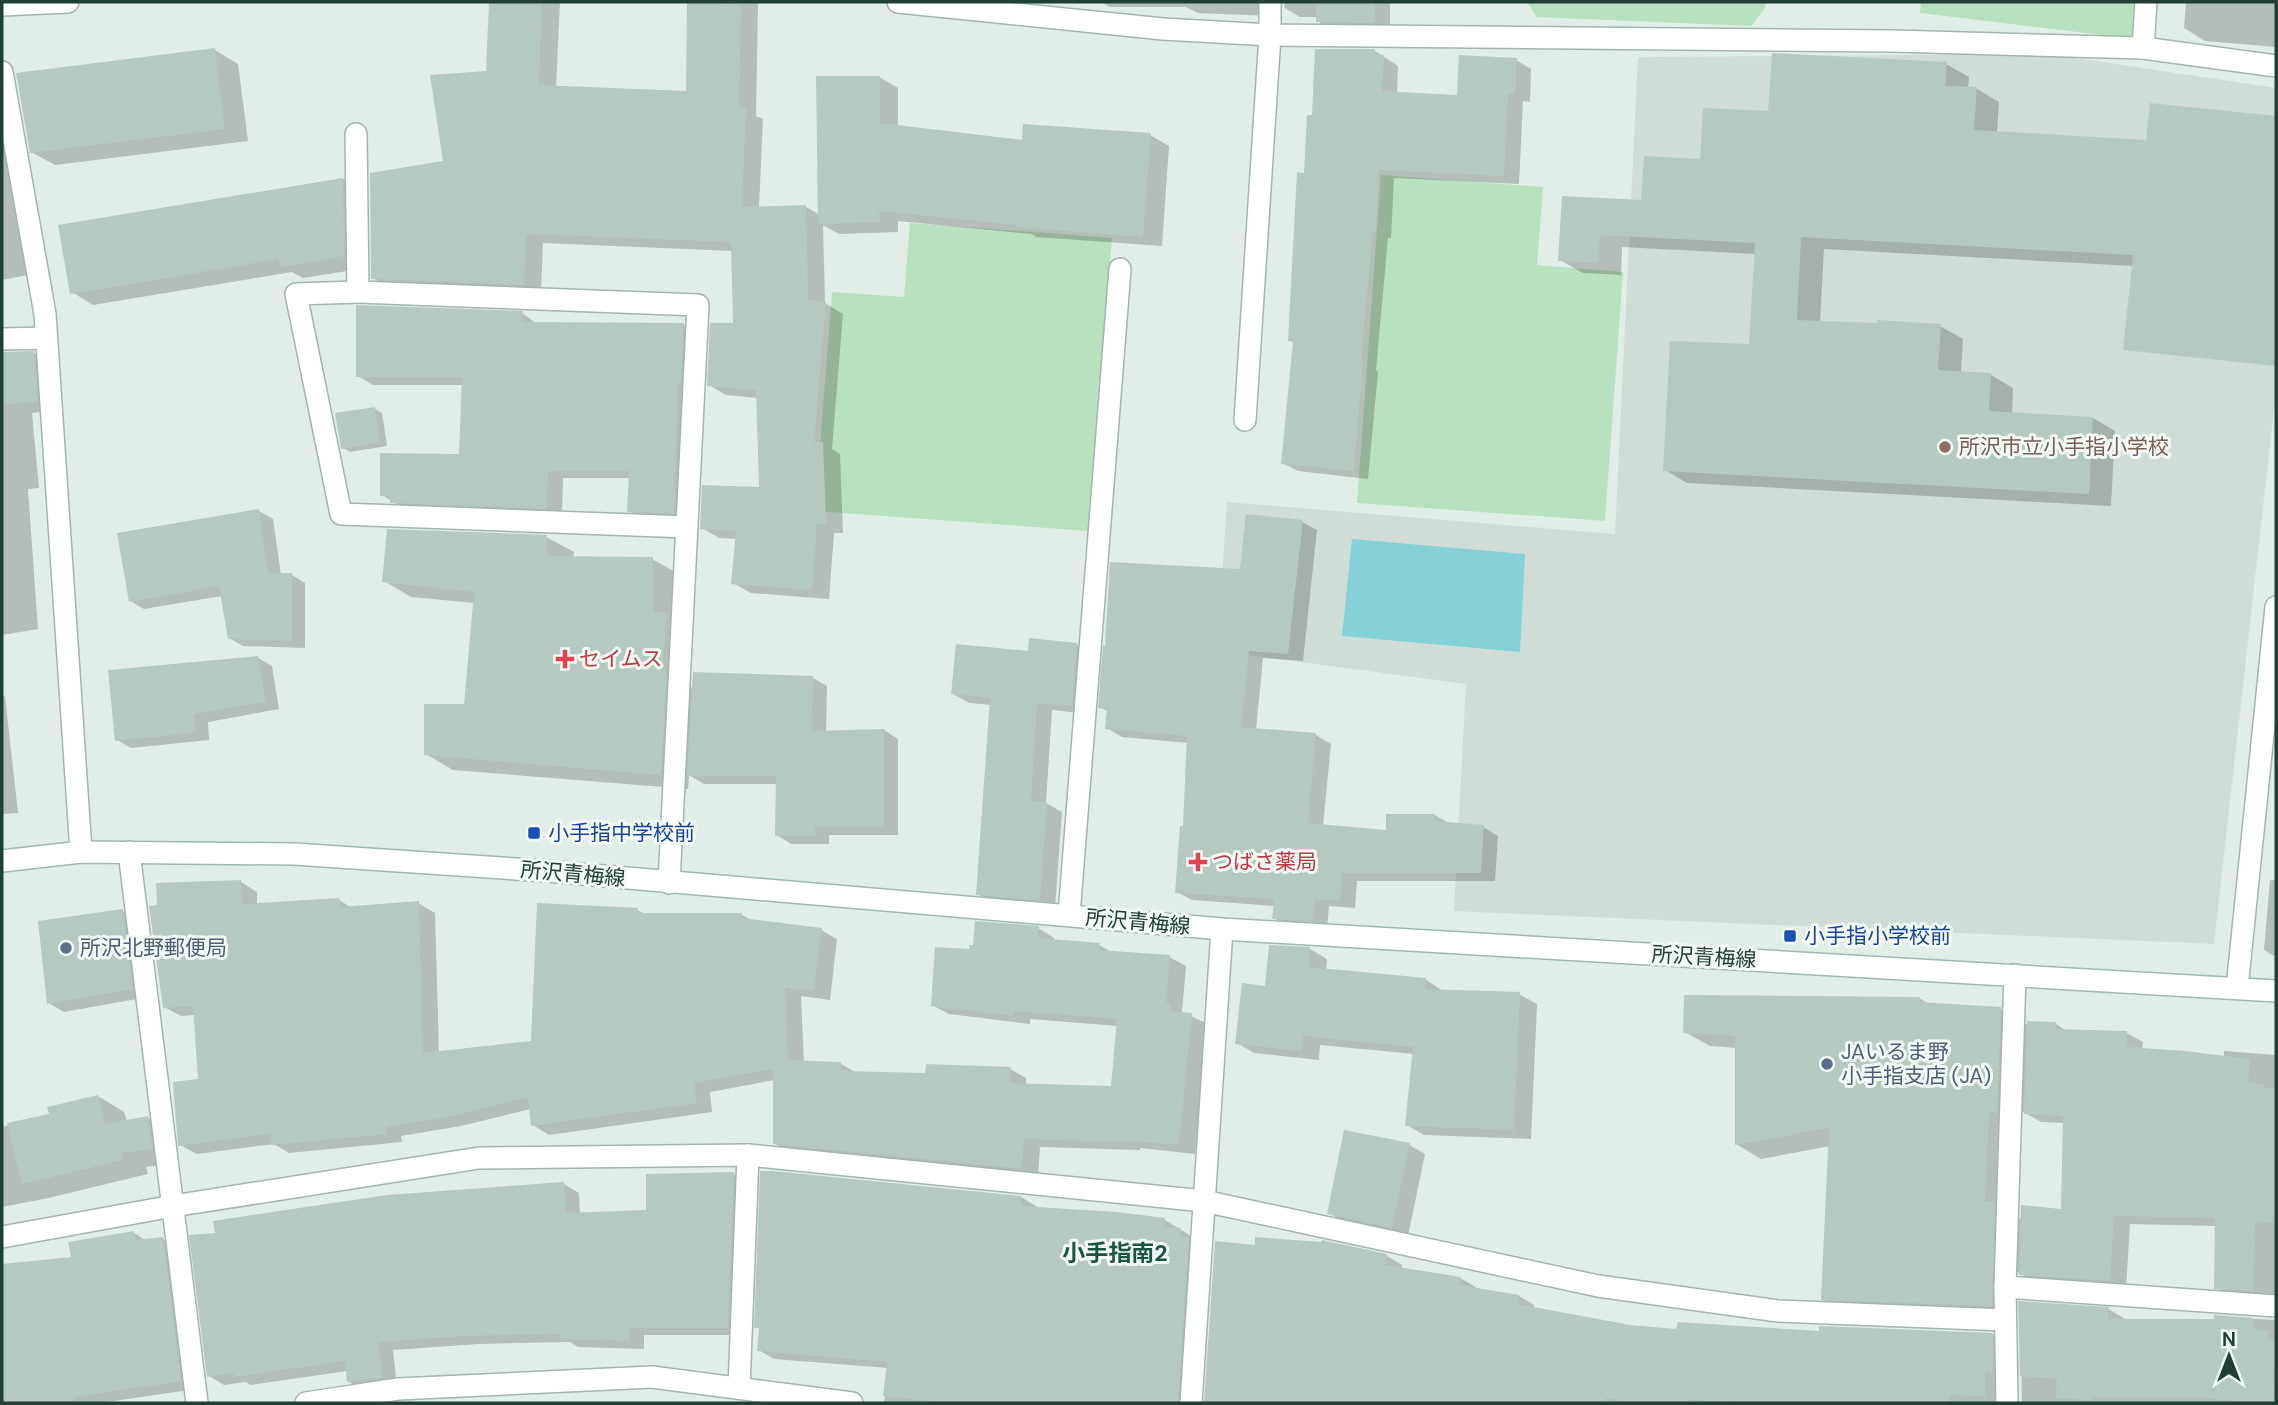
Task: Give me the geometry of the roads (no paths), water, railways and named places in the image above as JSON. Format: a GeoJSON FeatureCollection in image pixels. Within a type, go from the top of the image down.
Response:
{"type":"FeatureCollection","features":[{"type":"Feature","properties":{"kind":"street"},"geometry":{"type":"LineString","coordinates":[[2,5],[68,2]]}},
{"type":"Feature","properties":{"kind":"street"},"geometry":{"type":"LineString","coordinates":[[898,2],[1163,29],[1270,36],[1894,41],[2143,48],[2276,66]]}},
{"type":"Feature","properties":{"kind":"street"},"geometry":{"type":"LineString","coordinates":[[1245,420],[1270,2]]}},
{"type":"Feature","properties":{"kind":"street"},"geometry":{"type":"LineString","coordinates":[[2143,48],[2146,2]]}},
{"type":"Feature","properties":{"kind":"street"},"geometry":{"type":"LineString","coordinates":[[2,72],[45,314],[81,852]]}},
{"type":"Feature","properties":{"kind":"street"},"geometry":{"type":"LineString","coordinates":[[356,134],[358,292]]}},
{"type":"Feature","properties":{"kind":"street"},"geometry":{"type":"LineString","coordinates":[[1069,915],[1120,269]]}},
{"type":"Feature","properties":{"kind":"street"},"geometry":{"type":"LineString","coordinates":[[669,883],[687,527],[698,305],[358,292],[296,294],[341,514],[687,527]]}},
{"type":"Feature","properties":{"kind":"street"},"geometry":{"type":"LineString","coordinates":[[2,339],[46,338]]}},
{"type":"Feature","properties":{"kind":"street"},"geometry":{"type":"LineString","coordinates":[[2237,988],[2276,607]]}},
{"type":"Feature","properties":{"kind":"street","name":"所沢青梅線"},"geometry":{"type":"LineString","coordinates":[[2,861],[81,852],[294,854],[546,871],[1222,929],[2276,991]]}},
{"type":"Feature","properties":{"kind":"street"},"geometry":{"type":"LineString","coordinates":[[129,852],[197,1403]]}},
{"type":"Feature","properties":{"kind":"street"},"geometry":{"type":"LineString","coordinates":[[1191,1403],[1222,929]]}},
{"type":"Feature","properties":{"kind":"street"},"geometry":{"type":"LineString","coordinates":[[2007,1403],[2006,1287],[2015,975]]}},
{"type":"Feature","properties":{"kind":"street"},"geometry":{"type":"LineString","coordinates":[[739,1388],[748,1155]]}},
{"type":"Feature","properties":{"kind":"street"},"geometry":{"type":"LineString","coordinates":[[2,1237],[173,1206],[479,1158],[748,1155],[1204,1201],[1598,1286],[1778,1311],[2006,1320]]}},
{"type":"Feature","properties":{"kind":"street"},"geometry":{"type":"LineString","coordinates":[[2006,1287],[2276,1306]]}},
{"type":"Feature","properties":{"kind":"street"},"geometry":{"type":"LineString","coordinates":[[306,1403],[398,1389],[652,1377],[852,1403]]}},
{"type":"Feature","properties":{"kind":"water"},"geometry":{"type":"Polygon","coordinates":[[[1352,539],[1525,554],[1520,652],[1342,636],[1352,539]]]}},
{"type":"Feature","properties":{"kind":"place","name":"所沢市立小手指小学校"},"geometry":{"type":"Point","coordinates":[1945,447]}},
{"type":"Feature","properties":{"kind":"place","name":"セイムス"},"geometry":{"type":"Point","coordinates":[565,659]}},
{"type":"Feature","properties":{"kind":"place","name":"小手指中学校前"},"geometry":{"type":"Point","coordinates":[534,833]}},
{"type":"Feature","properties":{"kind":"place","name":"つばさ薬局"},"geometry":{"type":"Point","coordinates":[1198,862]}},
{"type":"Feature","properties":{"kind":"place","name":"小手指小学校前"},"geometry":{"type":"Point","coordinates":[1790,936]}},
{"type":"Feature","properties":{"kind":"place","name":"所沢北野郵便局"},"geometry":{"type":"Point","coordinates":[66,948]}},
{"type":"Feature","properties":{"kind":"place","name":"JAいるま野 小手指支店 (JA)"},"geometry":{"type":"Point","coordinates":[1827,1064]}},
{"type":"Feature","properties":{"kind":"district","name":"小手指南2"},"geometry":{"type":"Point","coordinates":[1115,1253]}}]}
